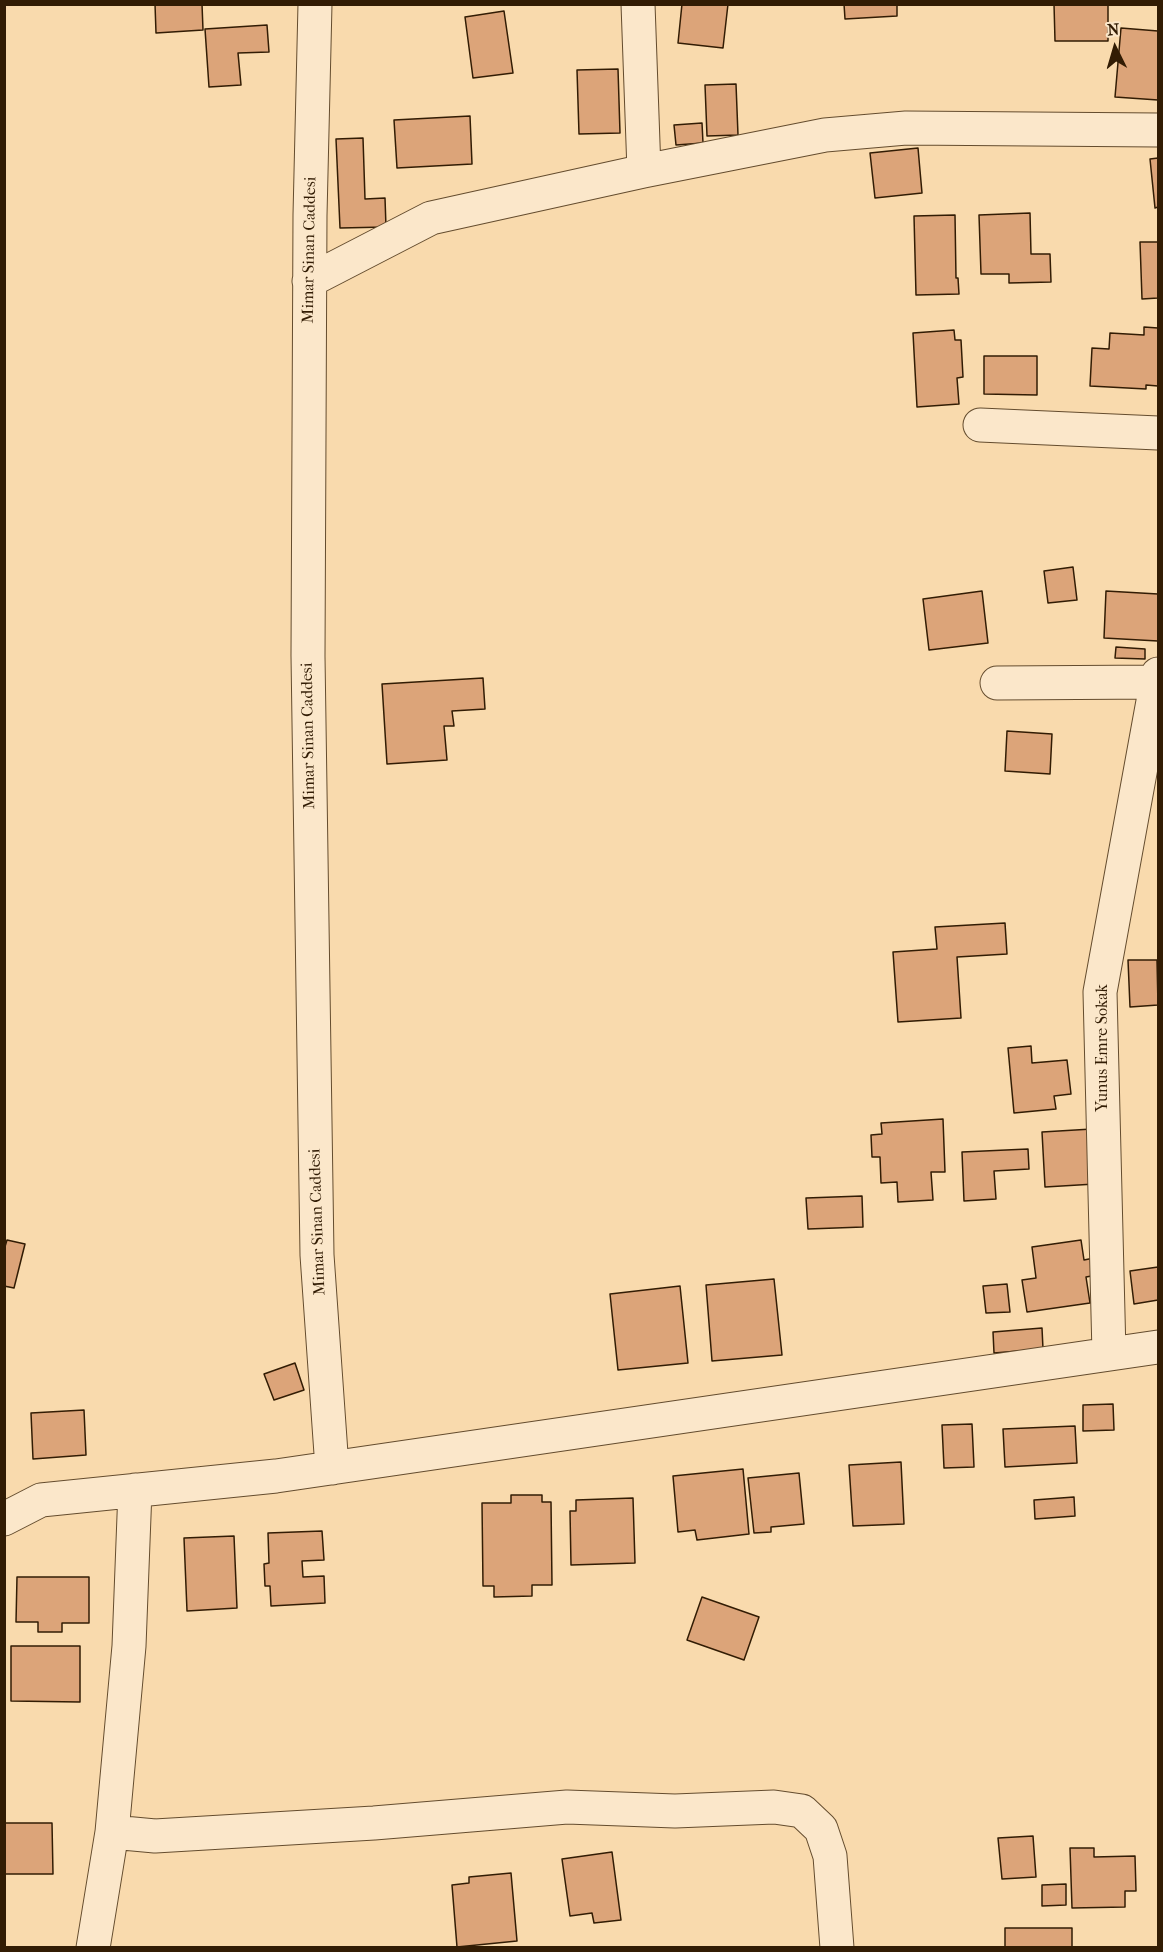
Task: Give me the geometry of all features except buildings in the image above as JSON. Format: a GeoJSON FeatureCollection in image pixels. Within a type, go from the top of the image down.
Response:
{"type":"FeatureCollection","features":[{"type":"Feature","properties":{"kind":"street","name":"Mimar Sinan Caddesi"},"geometry":{"type":"LineString","coordinates":[[315,4],[309,280],[308,656],[317,1255],[332,1468]]}},
{"type":"Feature","properties":{"kind":"street"},"geometry":{"type":"LineString","coordinates":[[638,4],[644,171]]}},
{"type":"Feature","properties":{"kind":"street"},"geometry":{"type":"LineString","coordinates":[[309,280],[431,218],[644,171],[825,135],[895,129],[1158,130]]}},
{"type":"Feature","properties":{"kind":"street"},"geometry":{"type":"LineString","coordinates":[[981,425],[1158,433]]}},
{"type":"Feature","properties":{"kind":"street"},"geometry":{"type":"LineString","coordinates":[[997,683],[1158,679]]}},
{"type":"Feature","properties":{"kind":"street","name":"Yunus Emre Sokak"},"geometry":{"type":"LineString","coordinates":[[1109,1354],[1100,992],[1158,679]]}},
{"type":"Feature","properties":{"kind":"street"},"geometry":{"type":"LineString","coordinates":[[4,1519],[41,1500],[276,1476],[1158,1347]]}},
{"type":"Feature","properties":{"kind":"street"},"geometry":{"type":"LineString","coordinates":[[93,1947],[112,1832],[129,1646],[135,1490]]}},
{"type":"Feature","properties":{"kind":"street"},"geometry":{"type":"LineString","coordinates":[[112,1832],[154,1836],[567,1807],[675,1811],[774,1807],[802,1811],[821,1829],[830,1856],[837,1947]]}}]}
